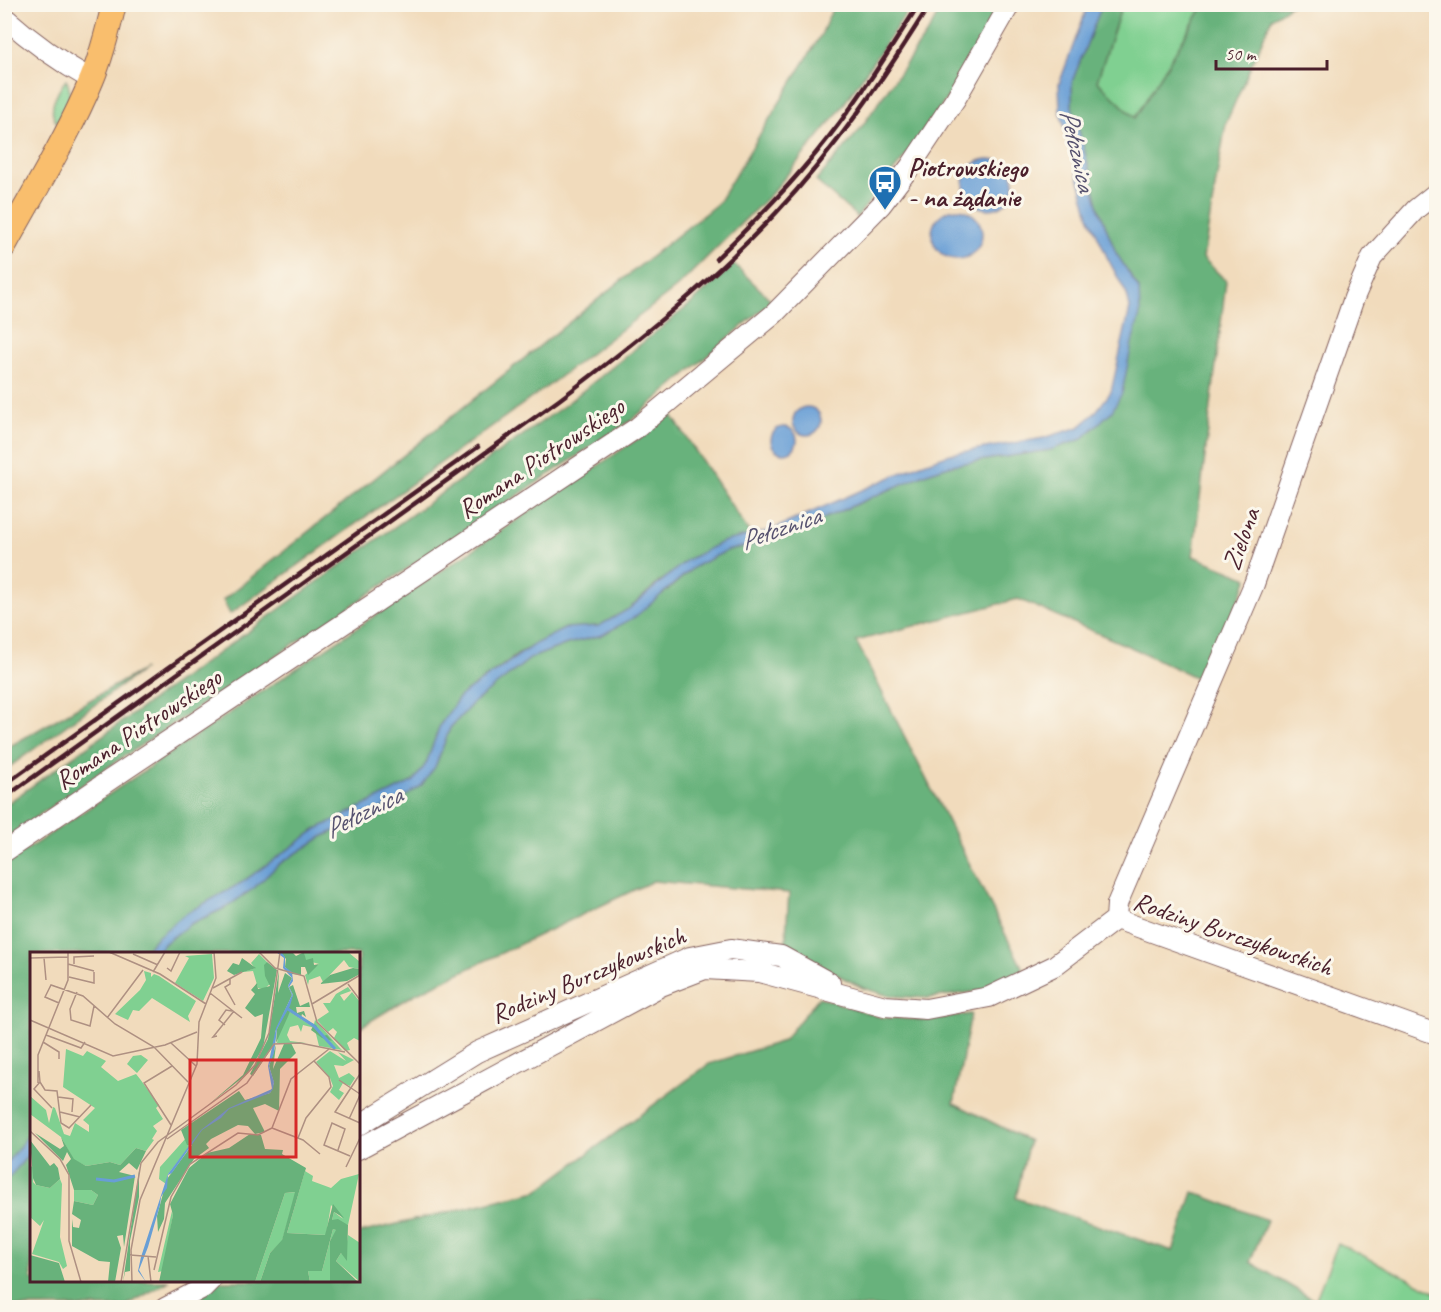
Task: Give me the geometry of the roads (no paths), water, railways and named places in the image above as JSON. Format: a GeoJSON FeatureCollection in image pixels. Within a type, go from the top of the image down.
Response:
{"type":"FeatureCollection","features":[{"type":"Feature","properties":{"kind":"main road"},"geometry":{"type":"LineString","coordinates":[[4,246],[54,156],[92,80],[102,52],[114,4]]}},
{"type":"Feature","properties":{"kind":"street","name":"Romana Piotrowskiego"},"geometry":{"type":"LineString","coordinates":[[4,852],[638,427],[774,315],[881,205],[910,167],[956,98],[1010,4]]}},
{"type":"Feature","properties":{"kind":"street"},"geometry":{"type":"LineString","coordinates":[[4,17],[63,64],[92,80]]}},
{"type":"Feature","properties":{"kind":"street","name":"Zielona"},"geometry":{"type":"LineString","coordinates":[[1116,919],[1117,904],[1254,584],[1350,309],[1372,257],[1416,209],[1437,194]]}},
{"type":"Feature","properties":{"kind":"street","name":"Rodziny Burczykowskich"},"geometry":{"type":"LineString","coordinates":[[360,1148],[661,986],[705,969],[759,972],[885,1006],[926,1009],[989,997],[1054,966],[1116,919],[1437,1034]]}},
{"type":"Feature","properties":{"kind":"street","name":"Rodziny Burczykowskich"},"geometry":{"type":"LineString","coordinates":[[360,1125],[477,1052],[690,957],[731,949],[781,956],[850,995]]}},
{"type":"Feature","properties":{"kind":"street"},"geometry":{"type":"LineString","coordinates":[[165,1308],[210,1282]]}},
{"type":"Feature","properties":{"kind":"water","name":"Pełcznica"},"geometry":{"type":"Polygon","coordinates":[[[1088,5],[1102,5],[1072,82],[1072,107],[1099,209],[1116,253],[1139,289],[1140,315],[1122,393],[1112,411],[1082,439],[1050,450],[952,465],[927,473],[777,539],[726,551],[694,567],[635,617],[602,635],[567,644],[531,658],[472,704],[450,728],[435,767],[422,785],[405,797],[322,837],[279,864],[254,888],[225,908],[190,924],[156,952],[144,952],[156,938],[185,914],[241,883],[317,829],[414,781],[426,764],[440,725],[460,696],[535,644],[566,628],[599,626],[629,609],[687,560],[722,542],[771,530],[921,464],[950,454],[1044,438],[1079,427],[1094,414],[1111,392],[1130,308],[1127,295],[1089,216],[1060,112],[1059,84],[1088,5]]]}},
{"type":"Feature","properties":{"kind":"water"},"geometry":{"type":"Polygon","coordinates":[[[984,159],[994,159],[1007,166],[1014,179],[1014,189],[1007,202],[994,209],[984,209],[975,205],[968,198],[964,189],[964,179],[968,170],[975,163],[984,159]]]}},
{"type":"Feature","properties":{"kind":"water"},"geometry":{"type":"Polygon","coordinates":[[[952,209],[962,209],[975,216],[982,229],[982,239],[975,252],[962,259],[952,259],[943,255],[936,248],[932,239],[932,229],[936,220],[943,213],[952,209]]]}},
{"type":"Feature","properties":{"kind":"water"},"geometry":{"type":"Polygon","coordinates":[[[807,407],[817,411],[821,421],[817,431],[807,435],[797,431],[793,421],[797,411],[807,407]]]}},
{"type":"Feature","properties":{"kind":"water"},"geometry":{"type":"Polygon","coordinates":[[[784,427],[794,430],[797,440],[794,450],[784,453],[774,450],[771,440],[774,430],[784,427]]]}},
{"type":"Feature","properties":{"kind":"water"},"geometry":{"type":"Polygon","coordinates":[[[30,1133],[30,1153],[5,1182],[5,1165],[30,1133]]]}},
{"type":"Feature","properties":{"kind":"railway"},"geometry":{"type":"LineString","coordinates":[[716,259],[788,186],[828,138],[864,89],[919,4]]}},
{"type":"Feature","properties":{"kind":"railway"},"geometry":{"type":"LineString","coordinates":[[4,798],[559,400],[671,311],[725,264],[798,189],[858,113],[930,4]]}},
{"type":"Feature","properties":{"kind":"railway"},"geometry":{"type":"LineString","coordinates":[[4,785],[478,447]]}},
{"type":"Feature","properties":{"kind":"place","name":"Piotrowskiego - na żądanie"},"geometry":{"type":"Point","coordinates":[885,211]}}]}
